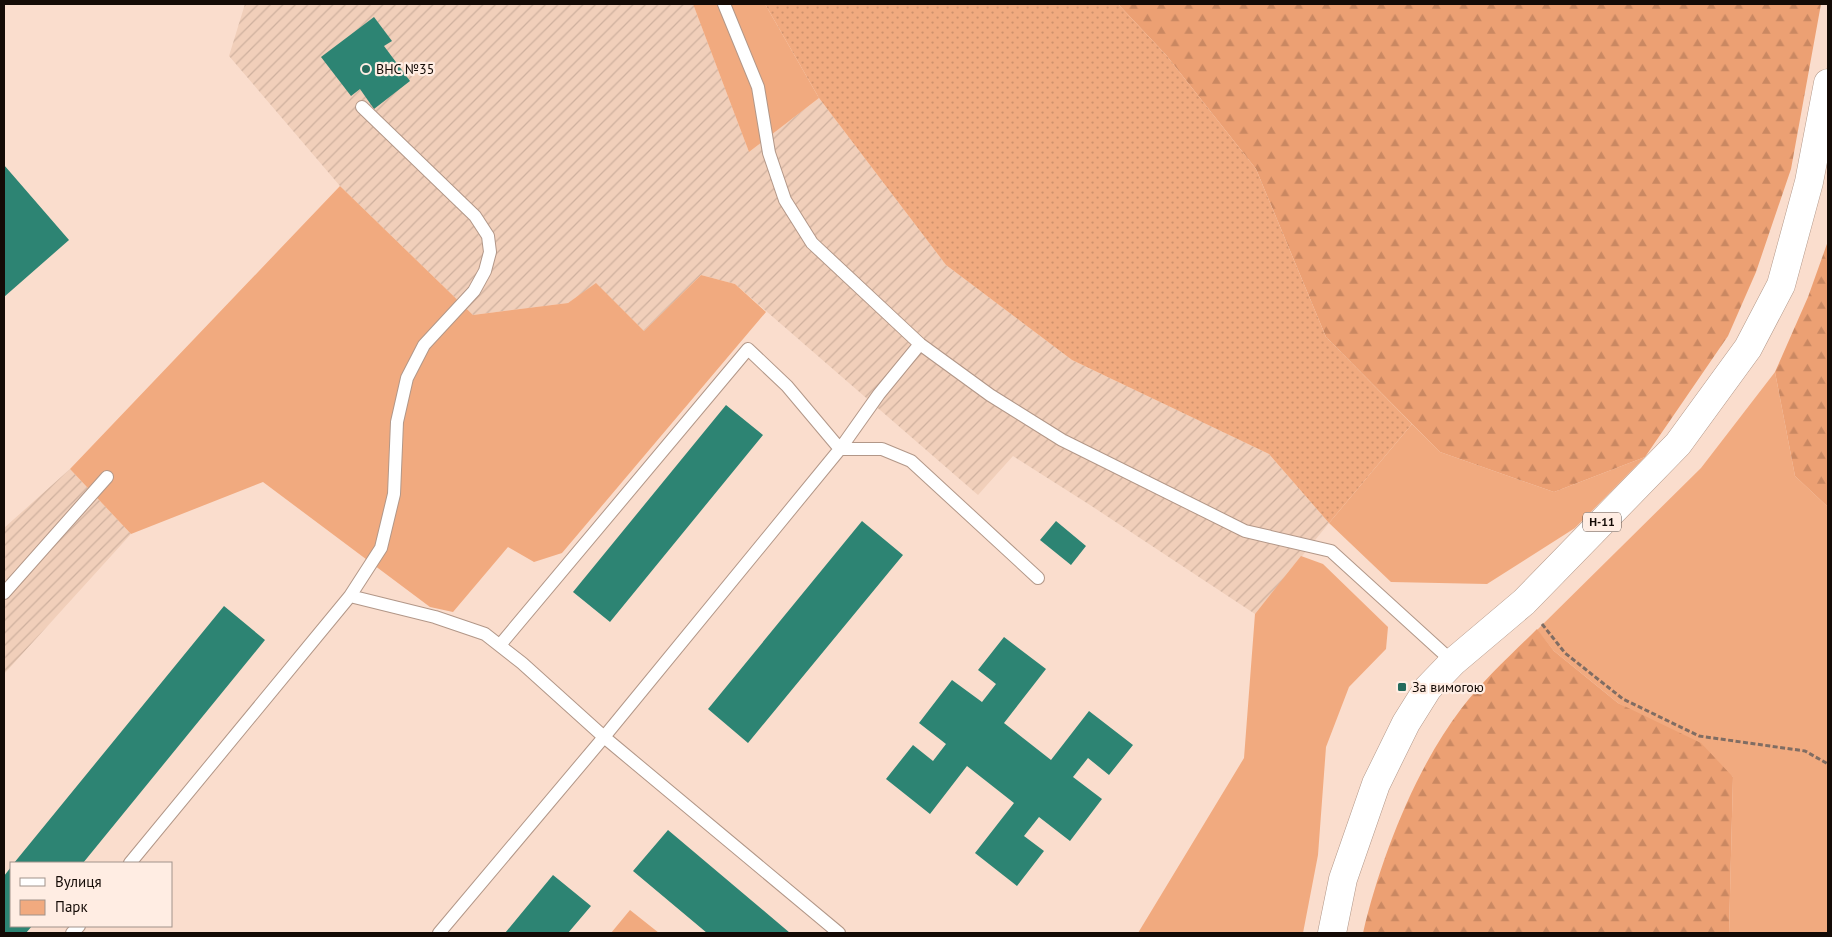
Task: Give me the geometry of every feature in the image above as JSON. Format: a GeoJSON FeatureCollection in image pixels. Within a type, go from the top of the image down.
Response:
{"type":"FeatureCollection","features":[{"type":"Feature","properties":{"kind":"main road","name":"Н-11"},"geometry":{"type":"LineString","coordinates":[[1332,933],[1343,880],[1376,784],[1406,723],[1428,688],[1453,662],[1524,602],[1678,444],[1748,348],[1781,285],[1809,182],[1828,83]]}},
{"type":"Feature","properties":{"kind":"lane"},"geometry":{"type":"LineString","coordinates":[[724,4],[758,87],[770,153],[785,200],[812,243],[920,344],[990,395],[1062,440],[1245,531],[1331,552],[1453,662]]}},
{"type":"Feature","properties":{"kind":"lane"},"geometry":{"type":"LineString","coordinates":[[131,862],[350,596],[381,548],[394,494],[397,422],[407,378],[424,345],[474,291],[485,271],[490,252],[488,236],[475,216],[362,107]]}},
{"type":"Feature","properties":{"kind":"lane"},"geometry":{"type":"LineString","coordinates":[[439,933],[604,737],[840,449],[879,394],[920,344]]}},
{"type":"Feature","properties":{"kind":"lane"},"geometry":{"type":"LineString","coordinates":[[500,645],[748,349],[787,386],[840,449],[882,449],[911,461],[1038,578]]}},
{"type":"Feature","properties":{"kind":"lane"},"geometry":{"type":"LineString","coordinates":[[4,593],[107,477]]}},
{"type":"Feature","properties":{"kind":"lane"},"geometry":{"type":"LineString","coordinates":[[350,596],[435,617],[485,634],[522,663],[604,737],[839,933]]}},
{"type":"Feature","properties":{"kind":"path"},"geometry":{"type":"LineString","coordinates":[[1524,602],[1566,653],[1623,699],[1699,736],[1805,751],[1828,764]]}},
{"type":"Feature","properties":{"kind":"shaded area"},"geometry":{"type":"Polygon","coordinates":[[[245,4],[693,4],[749,152],[819,98],[946,265],[1072,360],[1269,454],[1329,523],[1255,614],[1013,456],[978,495],[735,284],[701,275],[644,331],[596,284],[568,303],[473,315],[340,186],[229,56],[245,4]]]}},
{"type":"Feature","properties":{"kind":"shaded area"},"geometry":{"type":"Polygon","coordinates":[[[70,469],[131,534],[4,674],[4,528],[70,469]]]}},
{"type":"Feature","properties":{"kind":"green space"},"geometry":{"type":"Polygon","coordinates":[[[693,4],[765,4],[819,98],[749,152],[693,4]]]}},
{"type":"Feature","properties":{"kind":"green space"},"geometry":{"type":"Polygon","coordinates":[[[765,4],[1118,4],[1166,55],[1256,169],[1326,337],[1412,424],[1329,523],[1269,454],[1072,360],[946,265],[819,98],[765,4]]]}},
{"type":"Feature","properties":{"kind":"green space"},"geometry":{"type":"Polygon","coordinates":[[[1118,4],[1821,4],[1791,169],[1756,272],[1728,336],[1645,457],[1554,492],[1440,452],[1326,337],[1256,169],[1166,55],[1118,4]]]}},
{"type":"Feature","properties":{"kind":"green space"},"geometry":{"type":"Polygon","coordinates":[[[340,186],[473,315],[568,303],[596,283],[644,331],[701,275],[735,284],[766,312],[562,553],[534,562],[508,547],[453,612],[430,607],[263,482],[131,534],[70,469],[340,186]]]}},
{"type":"Feature","properties":{"kind":"green space"},"geometry":{"type":"Polygon","coordinates":[[[1828,241],[1828,507],[1795,476],[1775,372],[1808,297],[1828,241]]]}},
{"type":"Feature","properties":{"kind":"green space"},"geometry":{"type":"Polygon","coordinates":[[[1775,372],[1795,476],[1828,507],[1828,933],[1729,933],[1733,777],[1653,722],[1618,703],[1554,651],[1537,630],[1701,468],[1775,372]]]}},
{"type":"Feature","properties":{"kind":"green space"},"geometry":{"type":"Polygon","coordinates":[[[1412,424],[1440,452],[1554,492],[1645,457],[1575,528],[1487,584],[1391,582],[1329,523],[1412,424]]]}},
{"type":"Feature","properties":{"kind":"green space"},"geometry":{"type":"Polygon","coordinates":[[[1301,556],[1323,564],[1388,627],[1386,649],[1349,687],[1326,747],[1318,855],[1303,933],[1138,933],[1244,758],[1255,614],[1301,556]]]}},
{"type":"Feature","properties":{"kind":"green space"},"geometry":{"type":"Polygon","coordinates":[[[1537,629],[1554,651],[1618,703],[1701,743],[1733,777],[1729,933],[1363,933],[1389,846],[1414,787],[1429,759],[1444,733],[1470,698],[1537,629]]]}},
{"type":"Feature","properties":{"kind":"green space"},"geometry":{"type":"Polygon","coordinates":[[[630,910],[659,933],[611,933],[630,910]]]}},
{"type":"Feature","properties":{"kind":"building","name":"ВНС №35"},"geometry":{"type":"Polygon","coordinates":[[[374,17],[392,41],[384,46],[410,81],[374,109],[360,89],[351,96],[321,57],[374,17]]]}},
{"type":"Feature","properties":{"kind":"building"},"geometry":{"type":"Polygon","coordinates":[[[4,165],[69,240],[4,297],[4,165]]]}},
{"type":"Feature","properties":{"kind":"building"},"geometry":{"type":"Polygon","coordinates":[[[726,405],[763,435],[610,622],[573,592],[726,405]]]}},
{"type":"Feature","properties":{"kind":"building"},"geometry":{"type":"Polygon","coordinates":[[[862,521],[903,555],[748,743],[708,709],[862,521]]]}},
{"type":"Feature","properties":{"kind":"building"},"geometry":{"type":"Polygon","coordinates":[[[1056,521],[1086,546],[1071,565],[1040,540],[1056,521]]]}},
{"type":"Feature","properties":{"kind":"building"},"geometry":{"type":"Polygon","coordinates":[[[224,606],[265,640],[84,862],[15,862],[224,606]]]}},
{"type":"Feature","properties":{"kind":"building"},"geometry":{"type":"Polygon","coordinates":[[[1004,637],[1046,669],[1004,723],[1051,760],[1089,711],[1133,745],[1109,775],[1088,758],[1073,777],[1102,799],[1070,841],[1039,817],[1024,836],[1044,851],[1017,886],[975,853],[1014,803],[967,766],[930,814],[886,779],[913,745],[933,761],[946,744],[919,723],[952,680],[982,702],[996,684],[978,670],[1004,637]]]}},
{"type":"Feature","properties":{"kind":"building"},"geometry":{"type":"Polygon","coordinates":[[[668,830],[790,933],[707,933],[633,871],[668,830]]]}},
{"type":"Feature","properties":{"kind":"building"},"geometry":{"type":"Polygon","coordinates":[[[10,868],[10,927],[31,927],[26,933],[4,933],[4,876],[10,868]]]}},
{"type":"Feature","properties":{"kind":"building"},"geometry":{"type":"Polygon","coordinates":[[[553,875],[591,906],[568,933],[505,933],[553,875]]]}},
{"type":"Feature","properties":{"kind":"place","name":"ВНС №35"},"geometry":{"type":"Point","coordinates":[366,69]}},
{"type":"Feature","properties":{"kind":"place","name":"За вимогою"},"geometry":{"type":"Point","coordinates":[1402,687]}}]}
